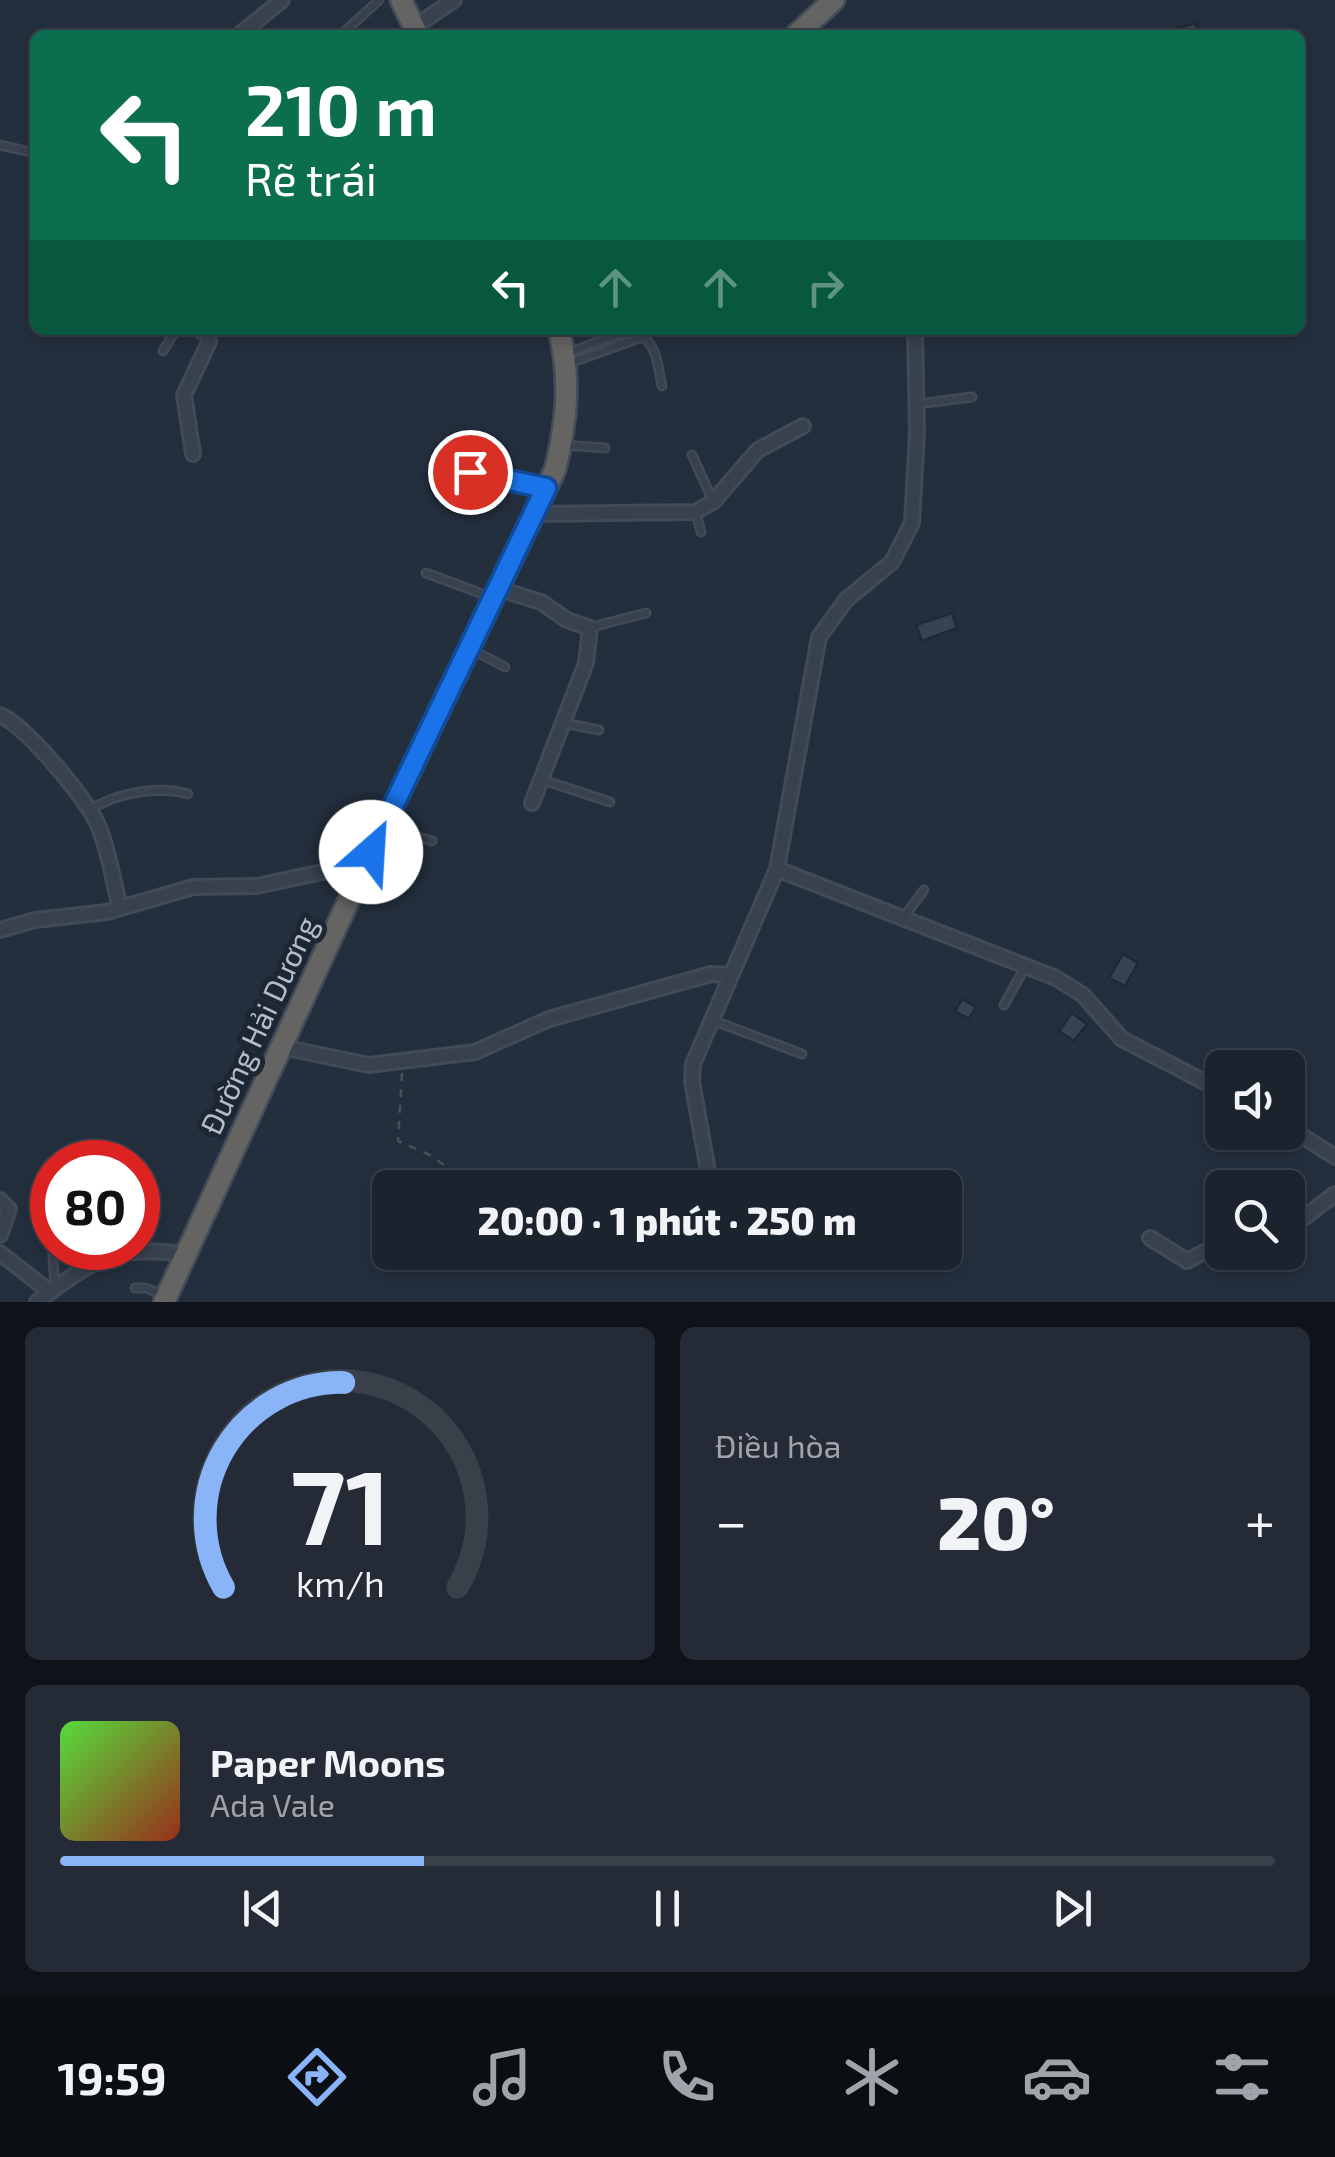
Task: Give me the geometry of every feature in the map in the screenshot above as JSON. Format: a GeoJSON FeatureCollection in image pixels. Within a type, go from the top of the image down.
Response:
{"type":"FeatureCollection","features":[{"type":"Feature","properties":{"kind":"highway"},"geometry":{"type":"LineString","coordinates":[[400,0],[415,30]]}},
{"type":"Feature","properties":{"kind":"highway"},"geometry":{"type":"LineString","coordinates":[[801,30],[834,0]]}},
{"type":"Feature","properties":{"kind":"highway","name":"Đường Hải Dương"},"geometry":{"type":"LineString","coordinates":[[166,1299],[367,861],[546,488],[561,444],[568,389],[560,335]]}},
{"type":"Feature","properties":{"kind":"street"},"geometry":{"type":"LineString","coordinates":[[244,30],[282,0]]}},
{"type":"Feature","properties":{"kind":"street"},"geometry":{"type":"LineString","coordinates":[[417,30],[454,0]]}},
{"type":"Feature","properties":{"kind":"street"},"geometry":{"type":"LineString","coordinates":[[193,454],[184,395],[209,342],[208,335]]}},
{"type":"Feature","properties":{"kind":"street"},"geometry":{"type":"LineString","coordinates":[[708,1170],[692,1072],[777,869],[814,653],[820,637],[846,600],[892,562],[912,523],[916,496],[915,335]]}},
{"type":"Feature","properties":{"kind":"street"},"geometry":{"type":"LineString","coordinates":[[534,514],[695,512],[713,502],[758,450],[803,426]]}},
{"type":"Feature","properties":{"kind":"street"},"geometry":{"type":"LineString","coordinates":[[496,594],[541,602],[568,620],[590,628],[586,662],[532,803]]}},
{"type":"Feature","properties":{"kind":"street"},"geometry":{"type":"LineString","coordinates":[[0,715],[21,728],[91,809],[102,834],[120,908]]}},
{"type":"Feature","properties":{"kind":"street"},"geometry":{"type":"LineString","coordinates":[[0,930],[35,920],[120,908],[193,887],[257,886],[367,861]]}},
{"type":"Feature","properties":{"kind":"street"},"geometry":{"type":"LineString","coordinates":[[777,869],[1072,986],[1122,1039],[1205,1082]]}},
{"type":"Feature","properties":{"kind":"street"},"geometry":{"type":"LineString","coordinates":[[282,1047],[356,1063],[400,1062],[474,1052],[557,1016],[711,974],[730,976]]}},
{"type":"Feature","properties":{"kind":"street"},"geometry":{"type":"LineString","coordinates":[[1305,1138],[1335,1158]]}},
{"type":"Feature","properties":{"kind":"street"},"geometry":{"type":"LineString","coordinates":[[1305,1217],[1335,1194]]}},
{"type":"Feature","properties":{"kind":"street"},"geometry":{"type":"LineString","coordinates":[[0,1200],[9,1214],[0,1235]]}},
{"type":"Feature","properties":{"kind":"street"},"geometry":{"type":"LineString","coordinates":[[1150,1238],[1187,1261],[1205,1252]]}},
{"type":"Feature","properties":{"kind":"street"},"geometry":{"type":"LineString","coordinates":[[37,1302],[82,1268],[123,1252],[144,1249],[186,1255]]}},
{"type":"Feature","properties":{"kind":"street"},"geometry":{"type":"LineString","coordinates":[[0,1253],[52,1290]]}},
{"type":"Feature","properties":{"kind":"lane"},"geometry":{"type":"LineString","coordinates":[[346,30],[379,0]]}},
{"type":"Feature","properties":{"kind":"lane"},"geometry":{"type":"LineString","coordinates":[[0,146],[30,151]]}},
{"type":"Feature","properties":{"kind":"lane"},"geometry":{"type":"LineString","coordinates":[[163,351],[173,335]]}},
{"type":"Feature","properties":{"kind":"lane"},"geometry":{"type":"LineString","coordinates":[[565,359],[617,335]]}},
{"type":"Feature","properties":{"kind":"lane"},"geometry":{"type":"LineString","coordinates":[[565,359],[642,337],[650,341],[654,350],[662,386]]}},
{"type":"Feature","properties":{"kind":"lane"},"geometry":{"type":"LineString","coordinates":[[917,404],[972,397]]}},
{"type":"Feature","properties":{"kind":"lane"},"geometry":{"type":"LineString","coordinates":[[561,444],[605,448]]}},
{"type":"Feature","properties":{"kind":"lane"},"geometry":{"type":"LineString","coordinates":[[692,455],[713,502]]}},
{"type":"Feature","properties":{"kind":"lane"},"geometry":{"type":"LineString","coordinates":[[433,465],[546,488]]}},
{"type":"Feature","properties":{"kind":"lane"},"geometry":{"type":"LineString","coordinates":[[695,512],[701,532]]}},
{"type":"Feature","properties":{"kind":"lane"},"geometry":{"type":"LineString","coordinates":[[426,573],[496,594]]}},
{"type":"Feature","properties":{"kind":"lane"},"geometry":{"type":"LineString","coordinates":[[590,628],[646,612]]}},
{"type":"Feature","properties":{"kind":"lane"},"geometry":{"type":"LineString","coordinates":[[470,648],[505,667]]}},
{"type":"Feature","properties":{"kind":"lane"},"geometry":{"type":"LineString","coordinates":[[563,723],[599,730]]}},
{"type":"Feature","properties":{"kind":"lane"},"geometry":{"type":"LineString","coordinates":[[541,779],[610,802]]}},
{"type":"Feature","properties":{"kind":"lane"},"geometry":{"type":"LineString","coordinates":[[91,809],[102,802],[150,790],[188,794]]}},
{"type":"Feature","properties":{"kind":"lane"},"geometry":{"type":"LineString","coordinates":[[384,826],[432,841]]}},
{"type":"Feature","properties":{"kind":"lane"},"geometry":{"type":"LineString","coordinates":[[367,861],[404,865]]}},
{"type":"Feature","properties":{"kind":"lane"},"geometry":{"type":"LineString","coordinates":[[903,918],[924,890]]}},
{"type":"Feature","properties":{"kind":"lane"},"geometry":{"type":"LineString","coordinates":[[1004,1005],[1026,966]]}},
{"type":"Feature","properties":{"kind":"lane"},"geometry":{"type":"LineString","coordinates":[[711,1020],[802,1054]]}},
{"type":"Feature","properties":{"kind":"lane"},"geometry":{"type":"LineString","coordinates":[[52,1270],[52,1290]]}},
{"type":"Feature","properties":{"kind":"lane"},"geometry":{"type":"LineString","coordinates":[[135,1288],[146,1288],[166,1299]]}},
{"type":"Feature","properties":{"kind":"path"},"geometry":{"type":"LineString","coordinates":[[400,1062],[403,1074],[398,1141],[430,1155],[451,1170]]}},
{"type":"Feature","properties":{"kind":"building"},"geometry":{"type":"Polygon","coordinates":[[[1195,23],[1197,30],[1173,30],[1195,23]]]}},
{"type":"Feature","properties":{"kind":"building"},"geometry":{"type":"Polygon","coordinates":[[[952,613],[957,628],[922,641],[916,625],[952,613]]]}},
{"type":"Feature","properties":{"kind":"building"},"geometry":{"type":"Polygon","coordinates":[[[1123,954],[1138,963],[1125,986],[1109,978],[1123,954]]]}},
{"type":"Feature","properties":{"kind":"building"},"geometry":{"type":"Polygon","coordinates":[[[962,999],[976,1007],[969,1019],[955,1011],[962,999]]]}},
{"type":"Feature","properties":{"kind":"building"},"geometry":{"type":"Polygon","coordinates":[[[1072,1013],[1087,1024],[1074,1041],[1059,1031],[1072,1013]]]}},
{"type":"Feature","properties":{"kind":"route"},"geometry":{"type":"LineString","coordinates":[[371,852],[546,488],[470,472]]}}]}
